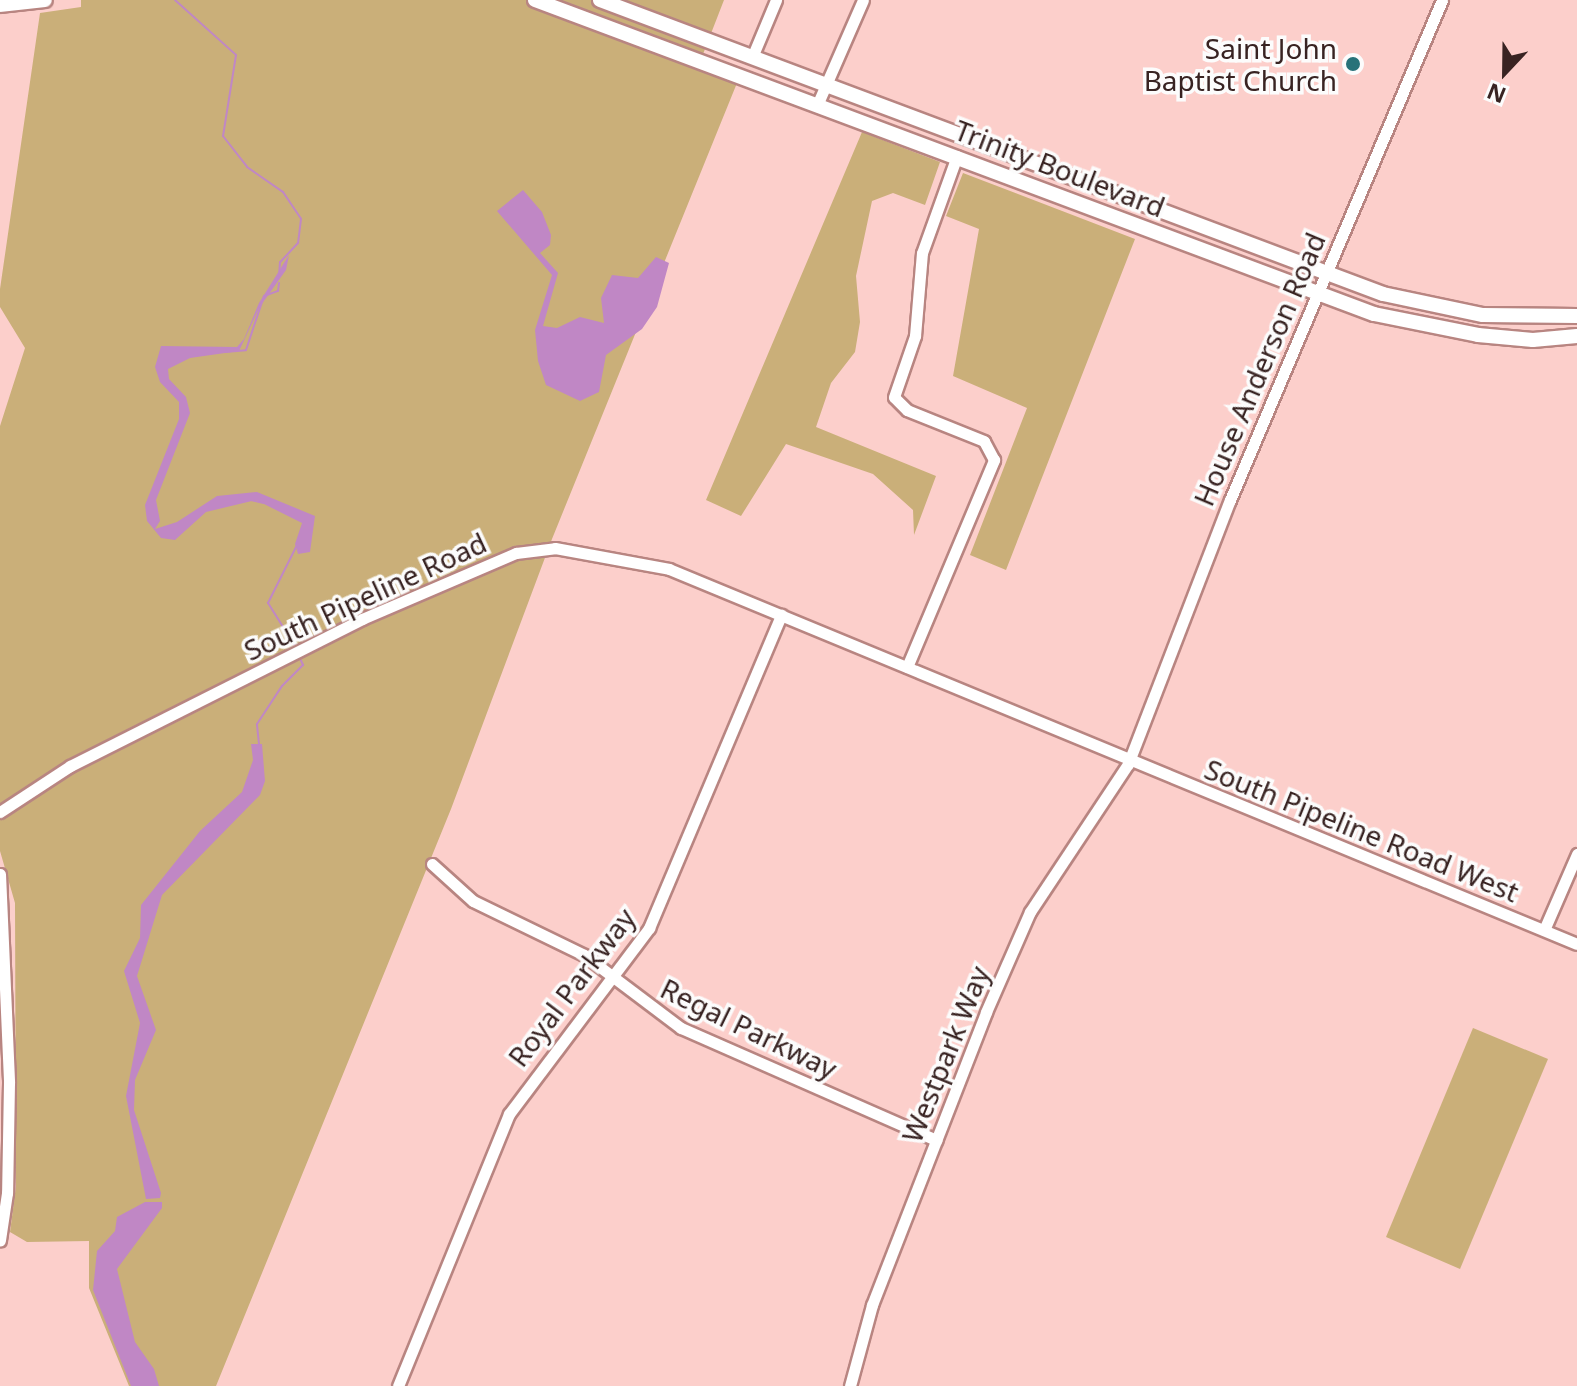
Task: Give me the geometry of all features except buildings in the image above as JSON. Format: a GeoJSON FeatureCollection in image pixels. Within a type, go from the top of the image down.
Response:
{"type":"FeatureCollection","features":[{"type":"Feature","properties":{"kind":"main road"},"geometry":{"type":"LineString","coordinates":[[0,5],[45,0]]}},
{"type":"Feature","properties":{"kind":"main road","name":"Trinity Boulevard"},"geometry":{"type":"LineString","coordinates":[[535,0],[818,103],[1316,294],[1429,328],[1533,340],[1577,336]]}},
{"type":"Feature","properties":{"kind":"main road","name":"Trinity Boulevard"},"geometry":{"type":"LineString","coordinates":[[600,0],[753,55],[1325,273],[1450,311],[1520,318],[1577,316]]}},
{"type":"Feature","properties":{"kind":"street"},"geometry":{"type":"LineString","coordinates":[[753,55],[776,0]]}},
{"type":"Feature","properties":{"kind":"street"},"geometry":{"type":"LineString","coordinates":[[818,103],[863,0]]}},
{"type":"Feature","properties":{"kind":"street","name":"House Anderson Road"},"geometry":{"type":"LineString","coordinates":[[1129,760],[1316,294],[1442,0]]}},
{"type":"Feature","properties":{"kind":"street"},"geometry":{"type":"LineString","coordinates":[[907,667],[994,460],[984,441],[907,410],[894,397],[915,336],[922,253],[957,156]]}},
{"type":"Feature","properties":{"kind":"street","name":"South Pipeline Road"},"geometry":{"type":"LineString","coordinates":[[0,812],[70,766],[362,619],[516,553],[555,548],[669,569],[1129,760]]}},
{"type":"Feature","properties":{"kind":"street","name":"Royal Parkway"},"geometry":{"type":"LineString","coordinates":[[398,1386],[509,1114],[556,1046],[614,979],[669,886],[781,615]]}},
{"type":"Feature","properties":{"kind":"street","name":"South Pipeline Road West"},"geometry":{"type":"LineString","coordinates":[[1129,760],[1577,944]]}},
{"type":"Feature","properties":{"kind":"street","name":"Westpark Way"},"geometry":{"type":"LineString","coordinates":[[850,1386],[856,1350],[936,1140],[1030,912],[1129,760]]}},
{"type":"Feature","properties":{"kind":"street"},"geometry":{"type":"LineString","coordinates":[[1544,930],[1577,854]]}},
{"type":"Feature","properties":{"kind":"street","name":"Regal Parkway"},"geometry":{"type":"LineString","coordinates":[[432,864],[473,901],[584,955],[681,1028],[936,1140]]}},
{"type":"Feature","properties":{"kind":"street"},"geometry":{"type":"LineString","coordinates":[[0,874],[4,1053],[0,1240]]}},
{"type":"Feature","properties":{"kind":"shaded area"},"geometry":{"type":"Polygon","coordinates":[[[81,0],[724,0],[698,67],[737,83],[552,539],[451,809],[216,1386],[129,1386],[89,1288],[89,1241],[27,1242],[10,1232],[16,1186],[15,903],[0,851],[0,426],[25,348],[0,307],[0,289],[40,13],[81,7],[81,0]]]}},
{"type":"Feature","properties":{"kind":"shaded area"},"geometry":{"type":"Polygon","coordinates":[[[862,132],[940,162],[925,205],[893,193],[872,201],[856,276],[860,322],[855,352],[831,383],[816,427],[936,476],[914,535],[913,510],[873,474],[786,444],[741,516],[706,500],[862,132]]]}},
{"type":"Feature","properties":{"kind":"shaded area"},"geometry":{"type":"Polygon","coordinates":[[[963,173],[1135,239],[1006,570],[970,555],[1027,408],[953,376],[979,229],[946,216],[963,173]]]}},
{"type":"Feature","properties":{"kind":"shaded area"},"geometry":{"type":"Polygon","coordinates":[[[523,190],[542,212],[551,235],[550,245],[540,253],[558,273],[543,326],[557,328],[580,317],[604,323],[601,298],[612,275],[638,278],[656,257],[669,263],[657,307],[642,329],[606,355],[599,392],[580,401],[546,385],[538,361],[535,330],[552,275],[497,211],[523,190]]]}},
{"type":"Feature","properties":{"kind":"shaded area"},"geometry":{"type":"Polygon","coordinates":[[[289,255],[286,270],[259,308],[239,351],[190,358],[168,369],[169,379],[186,397],[190,413],[156,500],[160,521],[155,529],[177,522],[217,496],[257,492],[315,516],[310,552],[298,554],[295,544],[302,523],[256,500],[206,512],[175,540],[161,538],[147,521],[145,505],[179,419],[179,402],[160,382],[155,367],[161,346],[237,347],[244,339],[259,303],[289,255]]]}},
{"type":"Feature","properties":{"kind":"shaded area"},"geometry":{"type":"Polygon","coordinates":[[[251,744],[262,744],[265,781],[260,795],[162,895],[137,976],[156,1030],[135,1080],[134,1110],[161,1193],[160,1198],[146,1199],[126,1096],[140,1023],[124,971],[140,938],[141,905],[200,831],[242,792],[253,760],[251,744]]]}},
{"type":"Feature","properties":{"kind":"shaded area"},"geometry":{"type":"Polygon","coordinates":[[[1473,1028],[1548,1059],[1460,1269],[1386,1237],[1473,1028]]]}},
{"type":"Feature","properties":{"kind":"shaded area"},"geometry":{"type":"Polygon","coordinates":[[[145,1202],[162,1202],[162,1208],[117,1269],[135,1342],[154,1369],[159,1386],[131,1386],[93,1290],[97,1251],[115,1231],[117,1217],[145,1202]]]}},
{"type":"Feature","properties":{"kind":"waterway"},"geometry":{"type":"LineString","coordinates":[[175,0],[236,55],[223,136],[247,167],[283,192],[301,219],[298,243],[280,262],[279,276]]}},
{"type":"Feature","properties":{"kind":"waterway"},"geometry":{"type":"LineString","coordinates":[[225,352],[246,350],[264,296],[278,291],[279,283]]}},
{"type":"Feature","properties":{"kind":"waterway"},"geometry":{"type":"LineString","coordinates":[[251,500],[264,503]]}},
{"type":"Feature","properties":{"kind":"waterway"},"geometry":{"type":"LineString","coordinates":[[295,646],[268,603],[296,547]]}},
{"type":"Feature","properties":{"kind":"waterway"},"geometry":{"type":"LineString","coordinates":[[259,744],[257,724],[282,686],[303,665],[299,656]]}},
{"type":"Feature","properties":{"kind":"place","name":"Saint John Baptist Church"},"geometry":{"type":"Point","coordinates":[1353,64]}}]}
